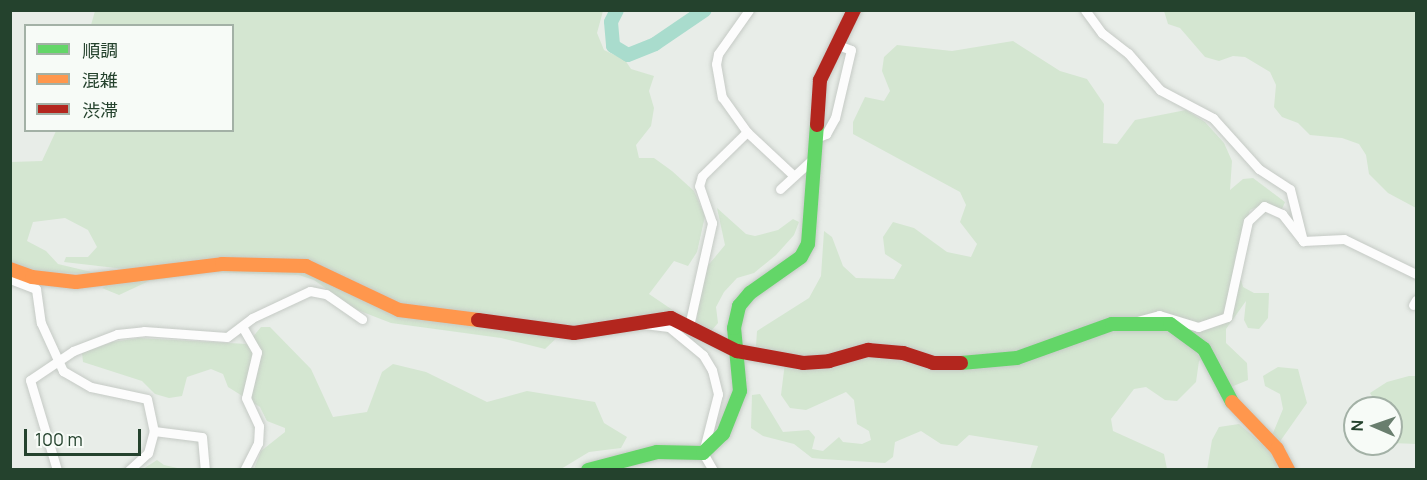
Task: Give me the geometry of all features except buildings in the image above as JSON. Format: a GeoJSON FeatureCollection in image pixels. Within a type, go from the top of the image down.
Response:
{"type":"FeatureCollection","features":[{"type":"Feature","properties":{"kind":"street"},"geometry":{"type":"LineString","coordinates":[[749,10],[718,54],[716,64],[726,107],[747,132],[793,175]]}},
{"type":"Feature","properties":{"kind":"street"},"geometry":{"type":"LineString","coordinates":[[588,470],[657,452],[703,453],[714,447],[735,410],[740,391],[735,319],[739,306],[750,294],[801,257],[808,244],[820,80],[835,44],[854,10]]}},
{"type":"Feature","properties":{"kind":"street"},"geometry":{"type":"LineString","coordinates":[[1085,10],[1102,33],[1128,53],[1160,90],[1213,118],[1259,169],[1290,189],[1303,241]]}},
{"type":"Feature","properties":{"kind":"street"},"geometry":{"type":"LineString","coordinates":[[816,138],[826,134],[835,118],[850,50],[835,44]]}},
{"type":"Feature","properties":{"kind":"street"},"geometry":{"type":"LineString","coordinates":[[689,326],[712,223],[699,186],[702,176],[747,132]]}},
{"type":"Feature","properties":{"kind":"street"},"geometry":{"type":"LineString","coordinates":[[780,189],[816,156]]}},
{"type":"Feature","properties":{"kind":"street"},"geometry":{"type":"LineString","coordinates":[[10,269],[32,277],[76,282],[222,264],[306,266],[399,310],[574,333],[659,318],[689,326],[737,351],[813,363],[868,350],[903,353],[933,363],[995,362],[1017,358],[1095,329],[1159,315],[1198,327],[1227,317],[1248,220],[1264,206],[1282,214],[1303,241]]}},
{"type":"Feature","properties":{"kind":"street"},"geometry":{"type":"LineString","coordinates":[[1303,241],[1344,239],[1416,274]]}},
{"type":"Feature","properties":{"kind":"street"},"geometry":{"type":"LineString","coordinates":[[10,279],[36,289],[41,323],[57,361],[74,381],[147,399],[154,430],[148,453],[129,470]]}},
{"type":"Feature","properties":{"kind":"street"},"geometry":{"type":"LineString","coordinates":[[57,470],[30,384],[32,376],[92,342],[117,334],[144,331],[226,337],[243,328],[252,318],[310,291],[326,294],[362,319]]}},
{"type":"Feature","properties":{"kind":"street"},"geometry":{"type":"LineString","coordinates":[[1137,321],[1170,324],[1196,340],[1233,403],[1277,449],[1288,470]]}},
{"type":"Feature","properties":{"kind":"street"},"geometry":{"type":"LineString","coordinates":[[631,322],[669,327],[703,355],[712,370],[718,394],[703,453],[713,470]]}},
{"type":"Feature","properties":{"kind":"street"},"geometry":{"type":"LineString","coordinates":[[243,328],[257,352],[246,398],[260,426],[258,444],[244,470]]}},
{"type":"Feature","properties":{"kind":"street"},"geometry":{"type":"LineString","coordinates":[[154,430],[202,437],[205,470]]}},
{"type":"Feature","properties":{"kind":"green space"},"geometry":{"type":"Polygon","coordinates":[[[95,11],[603,11],[597,33],[604,50],[625,60],[631,69],[654,76],[649,91],[654,108],[651,126],[636,145],[639,158],[654,158],[672,171],[694,191],[705,216],[697,252],[688,266],[674,261],[649,294],[677,313],[676,317],[566,329],[545,349],[501,338],[391,323],[355,309],[314,280],[299,275],[205,272],[149,281],[119,295],[102,288],[133,270],[64,262],[66,257],[88,257],[97,247],[88,230],[65,218],[33,222],[27,241],[46,251],[58,264],[104,275],[34,271],[11,264],[11,162],[42,161],[56,132],[234,132],[234,24],[91,24],[95,11]]]}},
{"type":"Feature","properties":{"kind":"green space"},"geometry":{"type":"Polygon","coordinates":[[[1164,11],[1416,11],[1416,208],[1388,193],[1369,174],[1366,155],[1359,144],[1342,138],[1310,135],[1298,123],[1282,117],[1274,107],[1276,85],[1270,72],[1245,57],[1233,56],[1219,61],[1205,57],[1180,28],[1168,24],[1164,11]]]}},
{"type":"Feature","properties":{"kind":"green space"},"geometry":{"type":"Polygon","coordinates":[[[1013,41],[1060,71],[1087,79],[1104,104],[1103,143],[1117,144],[1135,120],[1186,110],[1205,122],[1224,143],[1232,161],[1230,190],[1243,179],[1253,178],[1285,202],[1282,209],[1262,205],[1250,210],[1235,259],[1243,287],[1254,293],[1269,293],[1268,318],[1259,329],[1248,328],[1244,320],[1246,301],[1226,329],[1226,343],[1247,363],[1248,380],[1231,387],[1210,353],[1199,361],[1196,382],[1177,401],[1165,400],[1146,387],[1134,389],[1111,419],[1113,431],[1164,454],[1167,469],[1030,469],[1038,446],[969,435],[957,446],[941,444],[921,431],[895,442],[893,457],[885,463],[823,459],[812,458],[794,444],[763,436],[751,428],[752,395],[760,394],[783,432],[809,430],[815,437],[812,449],[823,451],[839,437],[843,442],[862,444],[871,440],[869,431],[857,424],[854,400],[846,392],[806,410],[790,408],[781,395],[786,354],[756,346],[757,331],[809,298],[821,276],[824,231],[832,237],[843,266],[856,278],[894,279],[902,265],[885,254],[883,237],[893,222],[914,228],[947,252],[971,257],[977,244],[960,222],[966,205],[960,192],[853,134],[853,122],[865,97],[884,101],[890,91],[882,71],[884,57],[897,45],[952,51],[1013,41]]]}},
{"type":"Feature","properties":{"kind":"green space"},"geometry":{"type":"Polygon","coordinates":[[[717,208],[746,234],[755,236],[778,230],[793,219],[799,222],[794,235],[776,255],[754,273],[737,278],[724,292],[716,307],[718,323],[712,330],[697,325],[698,290],[701,274],[725,245],[717,208]]]}},
{"type":"Feature","properties":{"kind":"green space"},"geometry":{"type":"Polygon","coordinates":[[[261,327],[270,327],[311,369],[333,417],[367,412],[382,372],[393,364],[426,372],[487,402],[527,391],[595,402],[604,423],[627,437],[621,448],[589,452],[561,469],[254,469],[261,451],[285,432],[285,428],[267,421],[260,407],[228,387],[223,374],[211,369],[187,377],[182,396],[169,398],[155,394],[142,381],[83,362],[82,353],[112,342],[139,338],[247,344],[261,327]]]}},
{"type":"Feature","properties":{"kind":"green space"},"geometry":{"type":"Polygon","coordinates":[[[1278,367],[1298,369],[1307,403],[1281,440],[1277,469],[1207,470],[1212,440],[1219,427],[1239,424],[1260,442],[1273,433],[1283,409],[1280,394],[1265,386],[1263,376],[1278,367]]]}},
{"type":"Feature","properties":{"kind":"green space"},"geometry":{"type":"Polygon","coordinates":[[[1416,376],[1416,444],[1403,443],[1403,396],[1372,396],[1370,393],[1387,382],[1416,376]]]}},
{"type":"Feature","properties":{"kind":"green space"},"geometry":{"type":"Polygon","coordinates":[[[157,460],[164,465],[182,469],[143,469],[157,460]]]}},
{"type":"Feature","properties":{"kind":"waterway"},"geometry":{"type":"LineString","coordinates":[[617,10],[611,22],[613,46],[628,55],[655,44],[705,10]]}},
{"type":"Feature","properties":{"kind":"traffic: fast"},"geometry":{"type":"LineString","coordinates":[[588,470],[657,452],[703,453],[723,434],[740,391],[734,328],[739,306],[750,293],[801,257],[808,244],[817,125]]}},
{"type":"Feature","properties":{"kind":"traffic: fast"},"geometry":{"type":"LineString","coordinates":[[961,363],[1017,358],[1112,324],[1170,324],[1204,349],[1232,402]]}},
{"type":"Feature","properties":{"kind":"traffic: slow"},"geometry":{"type":"LineString","coordinates":[[10,269],[32,277],[76,282],[222,264],[306,266],[399,310],[478,320]]}},
{"type":"Feature","properties":{"kind":"traffic: slow"},"geometry":{"type":"LineString","coordinates":[[1232,402],[1277,449],[1288,470]]}},
{"type":"Feature","properties":{"kind":"traffic: jam"},"geometry":{"type":"LineString","coordinates":[[817,125],[820,80],[854,10]]}},
{"type":"Feature","properties":{"kind":"traffic: jam"},"geometry":{"type":"LineString","coordinates":[[478,320],[574,333],[671,318],[737,351],[803,363],[829,361],[868,350],[903,353],[933,363],[961,363]]}}]}
